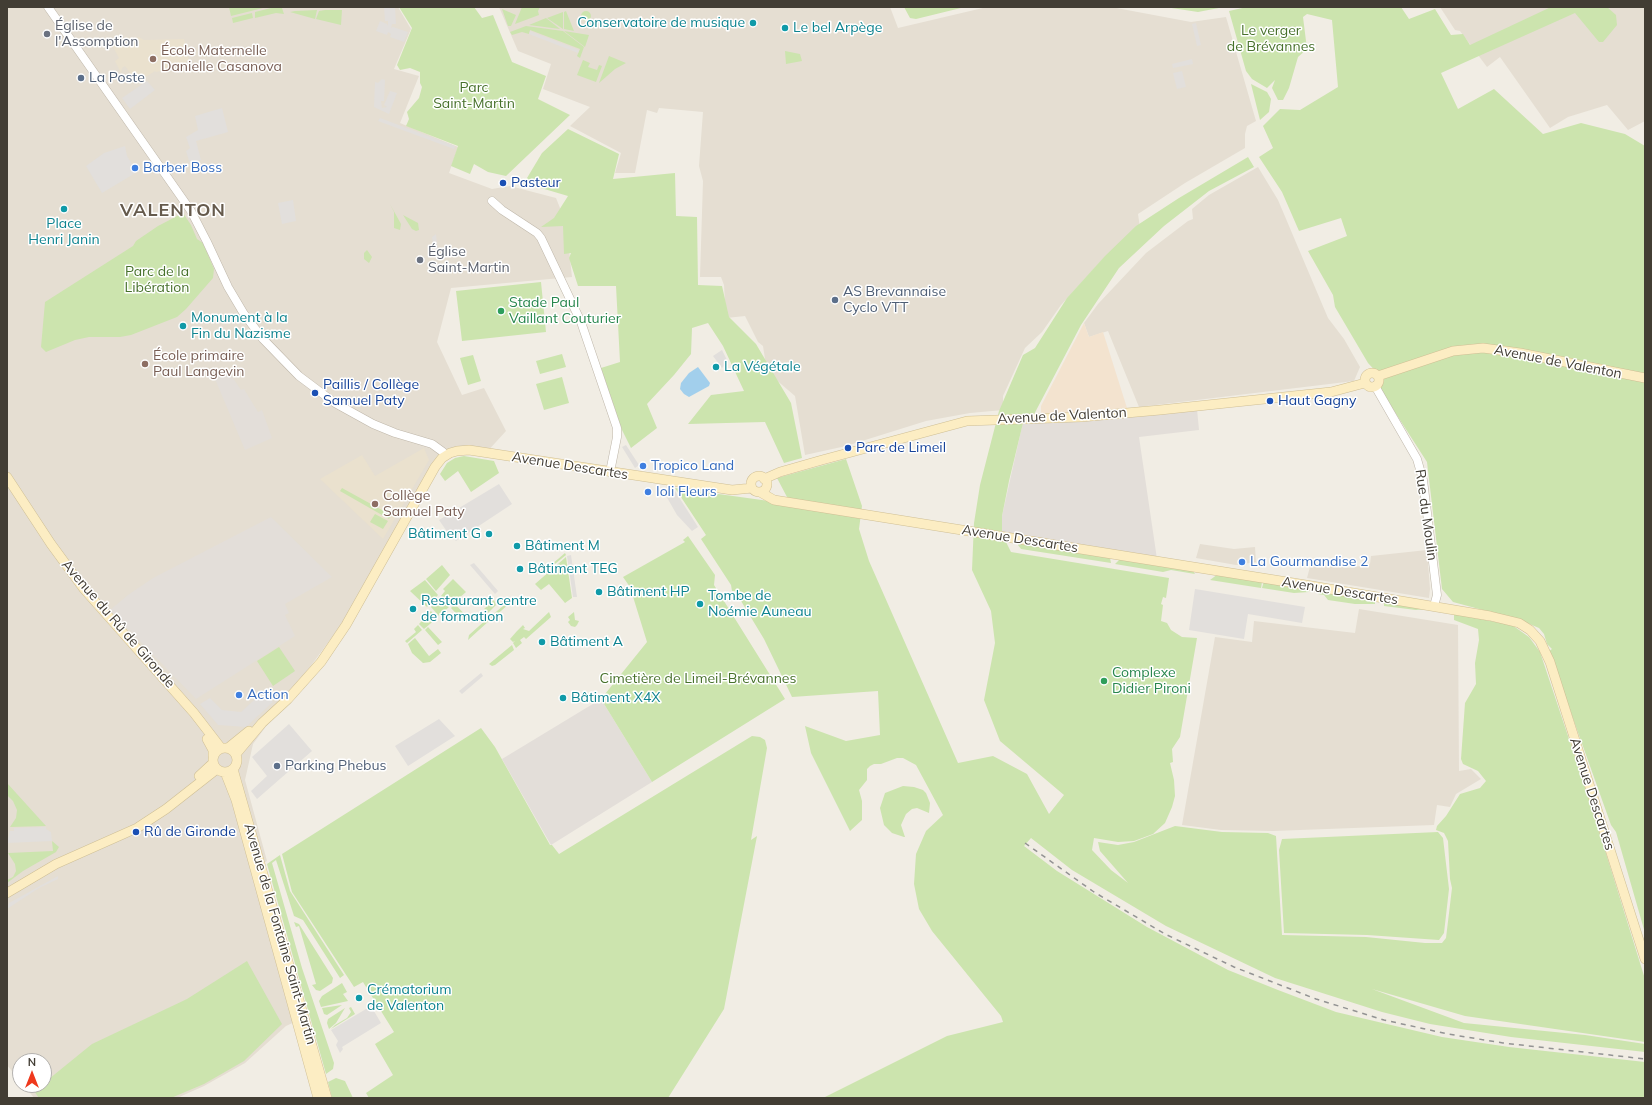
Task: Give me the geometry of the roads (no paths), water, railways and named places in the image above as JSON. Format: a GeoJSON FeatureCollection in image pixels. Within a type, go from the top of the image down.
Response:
{"type":"FeatureCollection","features":[{"type":"Feature","properties":{"kind":"main road","name":"Avenue de Valenton"},"geometry":{"type":"LineString","coordinates":[[1378,376],[1453,351],[1483,348],[1520,353],[1645,378]]}},
{"type":"Feature","properties":{"kind":"main road"},"geometry":{"type":"LineString","coordinates":[[1369,373],[1375,373],[1378,376],[1378,384],[1375,386],[1370,387],[1365,383],[1365,378],[1369,373]]}},
{"type":"Feature","properties":{"kind":"main road","name":"Avenue de Valenton"},"geometry":{"type":"LineString","coordinates":[[760,487],[780,472],[967,421],[1081,417],[1331,392],[1365,383]]}},
{"type":"Feature","properties":{"kind":"main road","name":"Avenue Descartes"},"geometry":{"type":"LineString","coordinates":[[445,454],[463,450],[483,452],[732,490],[760,487],[774,500],[1509,619],[1530,630],[1540,641],[1552,669],[1645,959]]}},
{"type":"Feature","properties":{"kind":"main road"},"geometry":{"type":"LineString","coordinates":[[7,887],[30,872],[54,860],[112,836],[139,821],[185,788],[220,766],[238,760],[236,754],[262,723],[308,678],[346,625],[435,466],[445,454]]}},
{"type":"Feature","properties":{"kind":"main road","name":"Avenue du Rû de Gironde"},"geometry":{"type":"LineString","coordinates":[[7,477],[50,544],[84,589],[224,748],[236,754]]}},
{"type":"Feature","properties":{"kind":"main road","name":"Avenue du Rû de Gironde"},"geometry":{"type":"LineString","coordinates":[[7,483],[59,562],[89,600],[190,717],[211,745],[220,766]]}},
{"type":"Feature","properties":{"kind":"main road"},"geometry":{"type":"LineString","coordinates":[[7,894],[56,864],[119,838],[141,826],[166,809],[220,766],[224,748],[262,723]]}},
{"type":"Feature","properties":{"kind":"main road","name":"Avenue de la Fontaine Saint-Martin"},"geometry":{"type":"LineString","coordinates":[[220,766],[236,800],[271,912],[318,1098]]}},
{"type":"Feature","properties":{"kind":"main road","name":"Avenue de la Fontaine Saint-Martin"},"geometry":{"type":"LineString","coordinates":[[278,939],[327,1098]]}},
{"type":"Feature","properties":{"kind":"main road"},"geometry":{"type":"LineString","coordinates":[[308,1056],[315,1077],[322,1079]]}},
{"type":"Feature","properties":{"kind":"street"},"geometry":{"type":"LineString","coordinates":[[48,7],[191,211],[228,288],[253,327],[272,349],[298,376],[348,411],[395,433],[432,444],[445,454]]}},
{"type":"Feature","properties":{"kind":"street"},"geometry":{"type":"LineString","coordinates":[[492,201],[502,210],[537,233],[541,238],[581,322],[617,428],[617,437],[610,472]]}},
{"type":"Feature","properties":{"kind":"street","name":"Rue du Moulin"},"geometry":{"type":"LineString","coordinates":[[1375,386],[1417,459],[1423,480],[1437,595],[1434,606]]}},
{"type":"Feature","properties":{"kind":"water"},"geometry":{"type":"Polygon","coordinates":[[[698,367],[710,383],[709,386],[689,397],[680,389],[681,383],[689,373],[698,367]]]}},
{"type":"Feature","properties":{"kind":"railway"},"geometry":{"type":"LineString","coordinates":[[1025,843],[1094,892],[1165,934],[1234,967],[1316,999],[1384,1020],[1448,1034],[1503,1043],[1645,1059]]}},
{"type":"Feature","properties":{"kind":"place","name":"Conservatoire de musique"},"geometry":{"type":"Point","coordinates":[753,23]}},
{"type":"Feature","properties":{"kind":"place","name":"Le bel Arpège"},"geometry":{"type":"Point","coordinates":[785,28]}},
{"type":"Feature","properties":{"kind":"place","name":"Église de l'Assomption"},"geometry":{"type":"Point","coordinates":[47,34]}},
{"type":"Feature","properties":{"kind":"place","name":"École Maternelle Danielle Casanova"},"geometry":{"type":"Point","coordinates":[153,59]}},
{"type":"Feature","properties":{"kind":"place","name":"La Poste"},"geometry":{"type":"Point","coordinates":[81,78]}},
{"type":"Feature","properties":{"kind":"place","name":"Barber Boss"},"geometry":{"type":"Point","coordinates":[135,168]}},
{"type":"Feature","properties":{"kind":"place","name":"Pasteur"},"geometry":{"type":"Point","coordinates":[503,183]}},
{"type":"Feature","properties":{"kind":"place","name":"Place Henri Janin"},"geometry":{"type":"Point","coordinates":[64,209]}},
{"type":"Feature","properties":{"kind":"place","name":"Église Saint-Martin"},"geometry":{"type":"Point","coordinates":[420,260]}},
{"type":"Feature","properties":{"kind":"place","name":"AS Brevannaise Cyclo VTT"},"geometry":{"type":"Point","coordinates":[835,300]}},
{"type":"Feature","properties":{"kind":"place","name":"Stade Paul Vaillant Couturier"},"geometry":{"type":"Point","coordinates":[501,311]}},
{"type":"Feature","properties":{"kind":"place","name":"Monument à la Fin du Nazisme"},"geometry":{"type":"Point","coordinates":[183,326]}},
{"type":"Feature","properties":{"kind":"place","name":"École primaire Paul Langevin"},"geometry":{"type":"Point","coordinates":[145,364]}},
{"type":"Feature","properties":{"kind":"place","name":"La Végétale"},"geometry":{"type":"Point","coordinates":[716,367]}},
{"type":"Feature","properties":{"kind":"place","name":"Paillis / Collège Samuel Paty"},"geometry":{"type":"Point","coordinates":[315,393]}},
{"type":"Feature","properties":{"kind":"place","name":"Haut Gagny"},"geometry":{"type":"Point","coordinates":[1270,401]}},
{"type":"Feature","properties":{"kind":"place","name":"Parc de Limeil"},"geometry":{"type":"Point","coordinates":[848,448]}},
{"type":"Feature","properties":{"kind":"place","name":"Tropico Land"},"geometry":{"type":"Point","coordinates":[643,466]}},
{"type":"Feature","properties":{"kind":"place","name":"Ioli Fleurs"},"geometry":{"type":"Point","coordinates":[648,492]}},
{"type":"Feature","properties":{"kind":"place","name":"Collège Samuel Paty"},"geometry":{"type":"Point","coordinates":[375,504]}},
{"type":"Feature","properties":{"kind":"place","name":"Bâtiment G"},"geometry":{"type":"Point","coordinates":[489,534]}},
{"type":"Feature","properties":{"kind":"place","name":"Bâtiment M"},"geometry":{"type":"Point","coordinates":[517,546]}},
{"type":"Feature","properties":{"kind":"place","name":"La Gourmandise 2"},"geometry":{"type":"Point","coordinates":[1242,562]}},
{"type":"Feature","properties":{"kind":"place","name":"Bâtiment TEG"},"geometry":{"type":"Point","coordinates":[520,569]}},
{"type":"Feature","properties":{"kind":"place","name":"Bâtiment HP"},"geometry":{"type":"Point","coordinates":[599,592]}},
{"type":"Feature","properties":{"kind":"place","name":"Tombe de Noémie Auneau"},"geometry":{"type":"Point","coordinates":[700,604]}},
{"type":"Feature","properties":{"kind":"place","name":"Restaurant centre de formation"},"geometry":{"type":"Point","coordinates":[413,609]}},
{"type":"Feature","properties":{"kind":"place","name":"Bâtiment A"},"geometry":{"type":"Point","coordinates":[542,642]}},
{"type":"Feature","properties":{"kind":"place","name":"Complexe Didier Pironi"},"geometry":{"type":"Point","coordinates":[1104,681]}},
{"type":"Feature","properties":{"kind":"place","name":"Action"},"geometry":{"type":"Point","coordinates":[239,695]}},
{"type":"Feature","properties":{"kind":"place","name":"Bâtiment X4X"},"geometry":{"type":"Point","coordinates":[563,698]}},
{"type":"Feature","properties":{"kind":"place","name":"Parking Phebus"},"geometry":{"type":"Point","coordinates":[277,766]}},
{"type":"Feature","properties":{"kind":"place","name":"Rû de Gironde"},"geometry":{"type":"Point","coordinates":[136,832]}},
{"type":"Feature","properties":{"kind":"place","name":"Crématorium de Valenton"},"geometry":{"type":"Point","coordinates":[359,998]}},
{"type":"Feature","properties":{"kind":"district","name":"VALENTON"},"geometry":{"type":"Point","coordinates":[173,211]}},
{"type":"Feature","properties":{"kind":"park label","name":"Le verger de Brévannes"},"geometry":{"type":"Point","coordinates":[1271,40]}},
{"type":"Feature","properties":{"kind":"park label","name":"Parc Saint-Martin"},"geometry":{"type":"Point","coordinates":[474,96]}},
{"type":"Feature","properties":{"kind":"park label","name":"Parc de la Libération"},"geometry":{"type":"Point","coordinates":[157,280]}},
{"type":"Feature","properties":{"kind":"park label","name":"Cimetière de Limeil-Brévannes"},"geometry":{"type":"Point","coordinates":[698,679]}}]}
